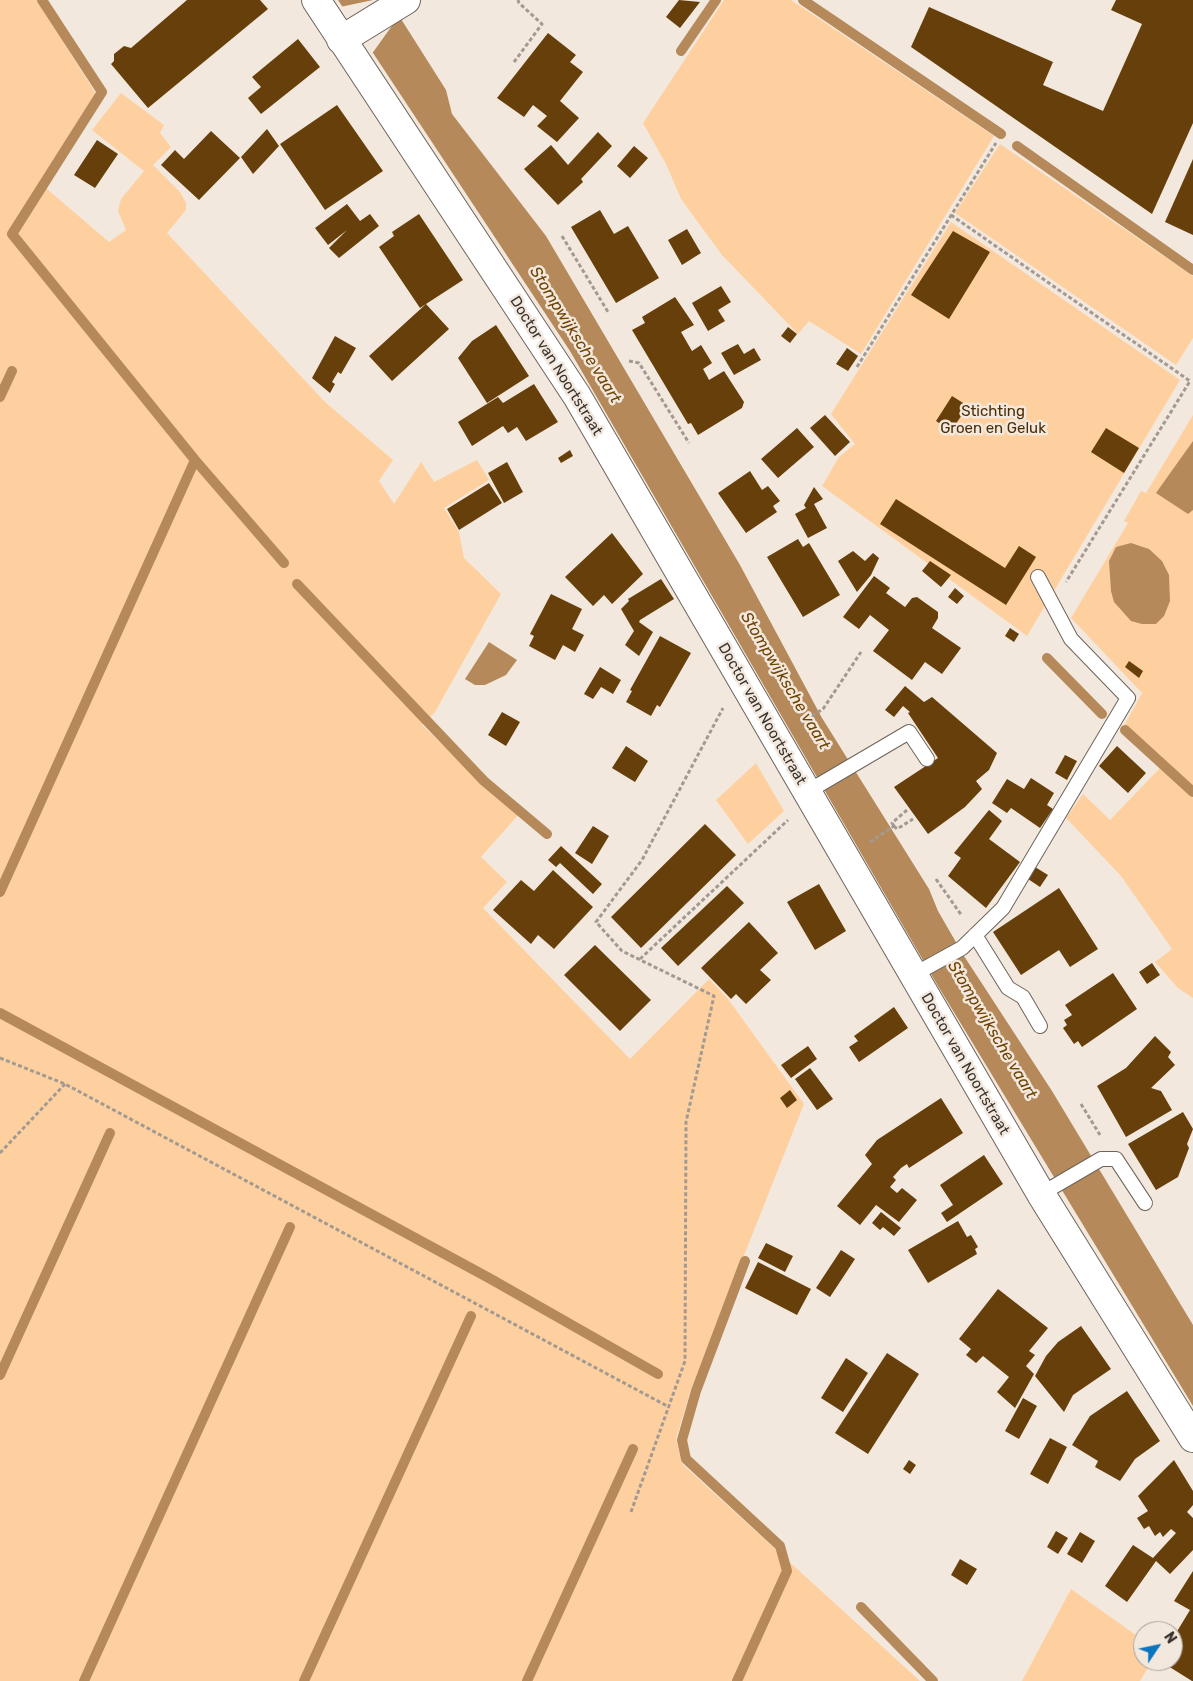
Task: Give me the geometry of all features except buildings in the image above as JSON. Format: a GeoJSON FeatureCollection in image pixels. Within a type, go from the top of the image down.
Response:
{"type":"FeatureCollection","features":[{"type":"Feature","properties":{"kind":"street","name":"Doctor van Noortstraat"},"geometry":{"type":"LineString","coordinates":[[316,0],[348,36],[576,396],[748,690],[813,789],[1193,1438]]}},
{"type":"Feature","properties":{"kind":"street"},"geometry":{"type":"LineString","coordinates":[[348,36],[404,1]]}},
{"type":"Feature","properties":{"kind":"lane"},"geometry":{"type":"LineString","coordinates":[[919,971],[962,948],[1003,908],[1128,698],[1071,639],[1038,577]]}},
{"type":"Feature","properties":{"kind":"lane"},"geometry":{"type":"LineString","coordinates":[[813,789],[909,732],[927,758]]}},
{"type":"Feature","properties":{"kind":"lane"},"geometry":{"type":"LineString","coordinates":[[975,936],[1008,988],[1023,997],[1040,1026]]}},
{"type":"Feature","properties":{"kind":"lane"},"geometry":{"type":"LineString","coordinates":[[1048,1190],[1101,1159],[1116,1159],[1145,1203]]}},
{"type":"Feature","properties":{"kind":"path"},"geometry":{"type":"LineString","coordinates":[[514,62],[542,24],[519,4],[518,0]]}},
{"type":"Feature","properties":{"kind":"path"},"geometry":{"type":"LineString","coordinates":[[857,367],[996,143]]}},
{"type":"Feature","properties":{"kind":"path"},"geometry":{"type":"LineString","coordinates":[[951,215],[1190,381],[1052,605]]}},
{"type":"Feature","properties":{"kind":"path"},"geometry":{"type":"LineString","coordinates":[[562,236],[608,312]]}},
{"type":"Feature","properties":{"kind":"path"},"geometry":{"type":"LineString","coordinates":[[630,361],[639,363],[689,443]]}},
{"type":"Feature","properties":{"kind":"path"},"geometry":{"type":"LineString","coordinates":[[794,727],[823,709],[861,652]]}},
{"type":"Feature","properties":{"kind":"path"},"geometry":{"type":"LineString","coordinates":[[631,1512],[685,1361],[686,1122],[714,996],[622,951],[596,922],[642,860],[720,710],[748,690]]}},
{"type":"Feature","properties":{"kind":"path"},"geometry":{"type":"LineString","coordinates":[[640,960],[793,815],[813,789]]}},
{"type":"Feature","properties":{"kind":"path"},"geometry":{"type":"LineString","coordinates":[[894,826],[892,823],[907,810]]}},
{"type":"Feature","properties":{"kind":"path"},"geometry":{"type":"LineString","coordinates":[[894,826],[897,829],[913,819]]}},
{"type":"Feature","properties":{"kind":"path"},"geometry":{"type":"LineString","coordinates":[[865,846],[894,826]]}},
{"type":"Feature","properties":{"kind":"path"},"geometry":{"type":"LineString","coordinates":[[936,879],[975,936]]}},
{"type":"Feature","properties":{"kind":"path"},"geometry":{"type":"LineString","coordinates":[[0,1058],[65,1084],[669,1407]]}},
{"type":"Feature","properties":{"kind":"path"},"geometry":{"type":"LineString","coordinates":[[0,1154],[65,1084]]}},
{"type":"Feature","properties":{"kind":"path"},"geometry":{"type":"LineString","coordinates":[[1081,1104],[1105,1146],[1101,1159]]}},
{"type":"Feature","properties":{"kind":"green space"},"geometry":{"type":"Polygon","coordinates":[[[0,0],[37,0],[96,94],[40,183],[109,242],[126,230],[118,211],[121,199],[144,171],[92,130],[121,93],[164,125],[160,133],[171,147],[153,165],[180,192],[186,203],[186,210],[167,233],[325,402],[393,460],[379,481],[394,504],[421,462],[434,482],[477,460],[489,480],[444,508],[459,532],[464,558],[501,594],[435,712],[422,725],[482,783],[519,814],[481,857],[507,882],[483,908],[630,1059],[709,979],[728,999],[804,1104],[690,1392],[676,1439],[682,1464],[920,1681],[0,1681],[0,0]]]}},
{"type":"Feature","properties":{"kind":"green space"},"geometry":{"type":"Polygon","coordinates":[[[724,0],[791,0],[994,136],[861,354],[809,321],[798,334],[722,255],[681,199],[666,164],[643,123],[724,0]]]}},
{"type":"Feature","properties":{"kind":"green space"},"geometry":{"type":"Polygon","coordinates":[[[1000,144],[1193,276],[1193,338],[1176,365],[955,213],[1000,144]]]}},
{"type":"Feature","properties":{"kind":"green space","name":"Stichting Groen en Geluk"},"geometry":{"type":"Polygon","coordinates":[[[951,222],[1180,380],[1027,636],[822,486],[839,457],[855,444],[831,414],[951,222]]]}},
{"type":"Feature","properties":{"kind":"green space"},"geometry":{"type":"Polygon","coordinates":[[[1193,415],[1193,787],[1124,726],[1142,693],[1071,618],[1128,523],[1124,521],[1141,491],[1146,493],[1193,415]]]}},
{"type":"Feature","properties":{"kind":"green space"},"geometry":{"type":"Polygon","coordinates":[[[756,763],[784,811],[748,844],[716,800],[756,763]]]}},
{"type":"Feature","properties":{"kind":"green space"},"geometry":{"type":"Polygon","coordinates":[[[1160,768],[1193,798],[1193,998],[1178,988],[1155,962],[1172,949],[1121,876],[1066,818],[1083,794],[1110,820],[1160,768]]]}},
{"type":"Feature","properties":{"kind":"green space"},"geometry":{"type":"Polygon","coordinates":[[[1071,1589],[1133,1633],[1133,1671],[1146,1671],[1140,1681],[1022,1681],[1071,1589]]]}},
{"type":"Feature","properties":{"kind":"water","name":"Stompwijksche vaart"},"geometry":{"type":"Polygon","coordinates":[[[338,0],[389,0],[446,90],[452,114],[546,236],[740,565],[822,718],[929,889],[938,911],[964,956],[1052,1091],[1193,1325],[1193,1406],[938,986],[570,351],[338,0]]]}},
{"type":"Feature","properties":{"kind":"water"},"geometry":{"type":"Polygon","coordinates":[[[1193,441],[1193,510],[1188,514],[1156,493],[1193,441]]]}},
{"type":"Feature","properties":{"kind":"water"},"geometry":{"type":"Polygon","coordinates":[[[1131,543],[1149,549],[1162,561],[1169,575],[1170,601],[1164,616],[1156,624],[1142,624],[1131,621],[1114,602],[1111,591],[1109,561],[1116,547],[1131,543]]]}},
{"type":"Feature","properties":{"kind":"water"},"geometry":{"type":"Polygon","coordinates":[[[489,642],[517,660],[506,675],[485,685],[475,685],[465,679],[489,642]]]}},
{"type":"Feature","properties":{"kind":"pier"},"geometry":{"type":"Polygon","coordinates":[[[373,0],[392,0],[394,23],[371,55],[340,7],[373,0]]]}},
{"type":"Feature","properties":{"kind":"waterway"},"geometry":{"type":"LineString","coordinates":[[42,0],[102,92],[12,234],[195,460],[284,563]]}},
{"type":"Feature","properties":{"kind":"waterway"},"geometry":{"type":"LineString","coordinates":[[681,51],[716,0]]}},
{"type":"Feature","properties":{"kind":"waterway"},"geometry":{"type":"LineString","coordinates":[[803,0],[1001,134]]}},
{"type":"Feature","properties":{"kind":"waterway"},"geometry":{"type":"LineString","coordinates":[[1017,146],[1193,270]]}},
{"type":"Feature","properties":{"kind":"waterway"},"geometry":{"type":"LineString","coordinates":[[0,397],[12,371]]}},
{"type":"Feature","properties":{"kind":"waterway"},"geometry":{"type":"LineString","coordinates":[[0,892],[195,460]]}},
{"type":"Feature","properties":{"kind":"waterway"},"geometry":{"type":"LineString","coordinates":[[297,584],[484,781],[547,834]]}},
{"type":"Feature","properties":{"kind":"waterway"},"geometry":{"type":"LineString","coordinates":[[1047,658],[1102,714]]}},
{"type":"Feature","properties":{"kind":"waterway"},"geometry":{"type":"LineString","coordinates":[[1125,730],[1193,792]]}},
{"type":"Feature","properties":{"kind":"waterway"},"geometry":{"type":"LineString","coordinates":[[0,1013],[489,1278],[658,1374]]}},
{"type":"Feature","properties":{"kind":"waterway"},"geometry":{"type":"LineString","coordinates":[[0,1375],[110,1133]]}},
{"type":"Feature","properties":{"kind":"waterway"},"geometry":{"type":"LineString","coordinates":[[84,1681],[290,1227]]}},
{"type":"Feature","properties":{"kind":"waterway"},"geometry":{"type":"LineString","coordinates":[[737,1681],[787,1571],[780,1546],[686,1459],[682,1440],[696,1391],[745,1261]]}},
{"type":"Feature","properties":{"kind":"waterway"},"geometry":{"type":"LineString","coordinates":[[304,1681],[471,1316]]}},
{"type":"Feature","properties":{"kind":"waterway"},"geometry":{"type":"LineString","coordinates":[[527,1681],[633,1449]]}},
{"type":"Feature","properties":{"kind":"waterway"},"geometry":{"type":"LineString","coordinates":[[861,1607],[933,1681]]}}]}
